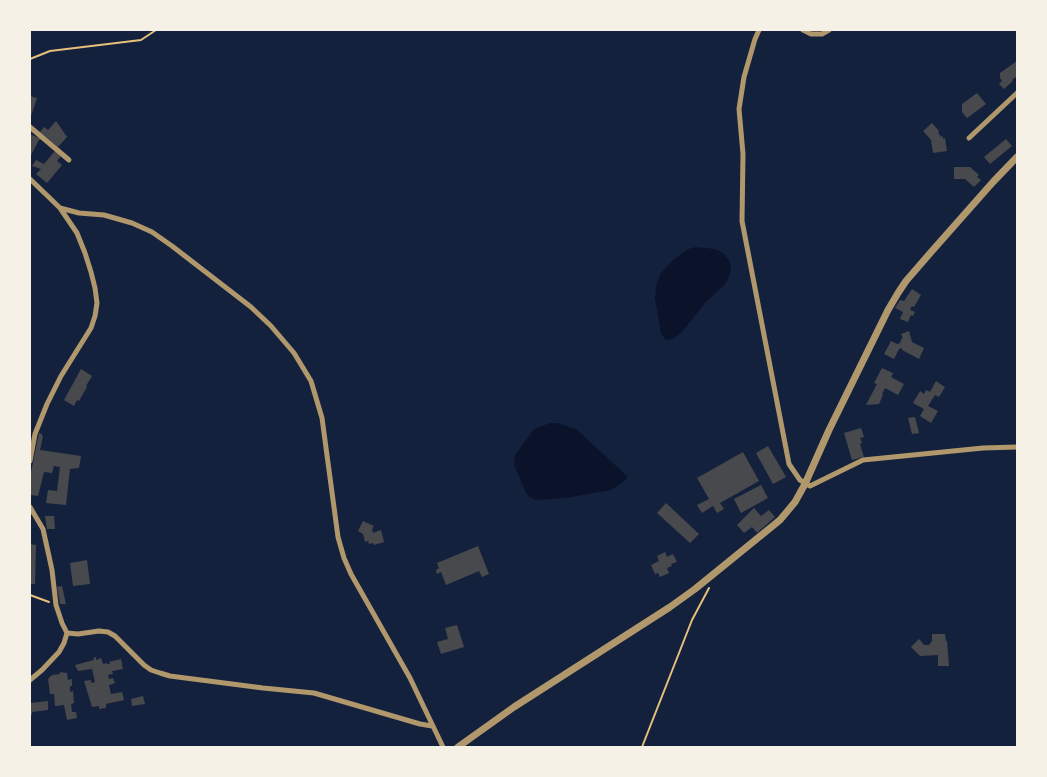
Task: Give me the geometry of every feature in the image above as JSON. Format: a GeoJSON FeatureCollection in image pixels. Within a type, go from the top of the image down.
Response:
{"type":"FeatureCollection","features":[{"type":"Feature","properties":{"kind":"street"},"geometry":{"type":"LineString","coordinates":[[759,30],[744,77],[739,109],[743,154],[742,222],[789,464],[800,480],[810,486],[863,460],[983,448],[1017,447]]}},
{"type":"Feature","properties":{"kind":"street"},"geometry":{"type":"LineString","coordinates":[[803,30],[810,34],[822,34],[829,30]]}},
{"type":"Feature","properties":{"kind":"street"},"geometry":{"type":"LineString","coordinates":[[969,138],[1017,93]]}},
{"type":"Feature","properties":{"kind":"street"},"geometry":{"type":"LineString","coordinates":[[30,127],[69,160]]}},
{"type":"Feature","properties":{"kind":"street"},"geometry":{"type":"LineString","coordinates":[[458,747],[514,706],[670,607],[780,520],[795,502],[805,484],[829,430],[898,293],[932,251],[1017,157]]}},
{"type":"Feature","properties":{"kind":"street"},"geometry":{"type":"LineString","coordinates":[[30,179],[60,208],[77,233],[85,253],[95,288],[97,303],[91,328],[57,383],[47,404],[35,434],[30,461]]}},
{"type":"Feature","properties":{"kind":"street"},"geometry":{"type":"LineString","coordinates":[[60,208],[79,213],[104,215],[132,223],[152,232],[251,307],[294,352],[311,381],[322,418],[338,537],[350,574],[410,678],[443,747]]}},
{"type":"Feature","properties":{"kind":"street"},"geometry":{"type":"LineString","coordinates":[[30,507],[43,529],[46,539],[56,605],[67,633],[59,652],[30,680]]}},
{"type":"Feature","properties":{"kind":"street"},"geometry":{"type":"LineString","coordinates":[[67,633],[108,632],[115,636],[144,665],[170,676],[314,693],[432,726]]}},
{"type":"Feature","properties":{"kind":"path"},"geometry":{"type":"LineString","coordinates":[[30,59],[50,51],[141,40],[156,30]]}},
{"type":"Feature","properties":{"kind":"path"},"geometry":{"type":"LineString","coordinates":[[642,747],[692,620],[710,586]]}},
{"type":"Feature","properties":{"kind":"path"},"geometry":{"type":"LineString","coordinates":[[30,595],[56,605]]}},
{"type":"Feature","properties":{"kind":"water"},"geometry":{"type":"Polygon","coordinates":[[[696,247],[715,249],[723,253],[729,260],[731,267],[730,275],[726,283],[705,303],[683,331],[673,339],[666,340],[661,334],[655,298],[656,285],[661,273],[671,262],[688,249],[696,247]]]}},
{"type":"Feature","properties":{"kind":"water"},"geometry":{"type":"Polygon","coordinates":[[[550,423],[557,423],[576,429],[626,475],[627,479],[611,490],[566,498],[536,500],[529,497],[514,465],[515,455],[534,429],[550,423]]]}},
{"type":"Feature","properties":{"kind":"building"},"geometry":{"type":"Polygon","coordinates":[[[1017,61],[1017,76],[1004,89],[999,84],[1002,81],[1000,73],[1017,61]]]}},
{"type":"Feature","properties":{"kind":"building"},"geometry":{"type":"Polygon","coordinates":[[[977,93],[986,104],[967,118],[962,112],[962,104],[977,93]]]}},
{"type":"Feature","properties":{"kind":"building"},"geometry":{"type":"Polygon","coordinates":[[[30,96],[37,98],[30,119],[30,96]]]}},
{"type":"Feature","properties":{"kind":"building"},"geometry":{"type":"Polygon","coordinates":[[[56,121],[67,137],[58,147],[40,132],[44,127],[48,130],[56,121]]]}},
{"type":"Feature","properties":{"kind":"building"},"geometry":{"type":"Polygon","coordinates":[[[932,123],[939,131],[941,137],[945,138],[947,151],[933,153],[931,140],[923,131],[932,123]]]}},
{"type":"Feature","properties":{"kind":"building"},"geometry":{"type":"Polygon","coordinates":[[[30,134],[41,139],[30,157],[30,134]]]}},
{"type":"Feature","properties":{"kind":"building"},"geometry":{"type":"Polygon","coordinates":[[[1006,139],[1012,146],[990,164],[984,157],[1006,139]]]}},
{"type":"Feature","properties":{"kind":"building"},"geometry":{"type":"Polygon","coordinates":[[[55,151],[61,156],[57,161],[62,165],[47,183],[36,174],[41,169],[32,166],[36,160],[44,164],[55,151]]]}},
{"type":"Feature","properties":{"kind":"building"},"geometry":{"type":"Polygon","coordinates":[[[954,167],[970,167],[979,175],[977,177],[981,180],[974,187],[965,179],[954,179],[954,167]]]}},
{"type":"Feature","properties":{"kind":"building"},"geometry":{"type":"Polygon","coordinates":[[[912,289],[921,295],[910,310],[915,312],[913,316],[911,315],[908,322],[900,319],[903,312],[895,308],[900,300],[904,301],[912,289]]]}},
{"type":"Feature","properties":{"kind":"building"},"geometry":{"type":"Polygon","coordinates":[[[909,331],[912,342],[924,348],[919,359],[902,350],[902,348],[899,349],[894,359],[884,354],[891,341],[897,344],[900,343],[903,338],[901,334],[909,331]]]}},
{"type":"Feature","properties":{"kind":"building"},"geometry":{"type":"Polygon","coordinates":[[[882,368],[893,373],[891,377],[904,384],[898,395],[885,388],[879,404],[866,405],[877,384],[874,383],[882,368]]]}},
{"type":"Feature","properties":{"kind":"building"},"geometry":{"type":"Polygon","coordinates":[[[81,369],[92,376],[79,401],[77,400],[74,406],[64,400],[81,369]]]}},
{"type":"Feature","properties":{"kind":"building"},"geometry":{"type":"Polygon","coordinates":[[[936,381],[945,387],[939,397],[935,395],[928,406],[938,411],[931,423],[920,416],[924,409],[913,403],[920,391],[924,394],[926,390],[930,392],[936,381]]]}},
{"type":"Feature","properties":{"kind":"building"},"geometry":{"type":"Polygon","coordinates":[[[915,417],[919,433],[912,434],[908,418],[915,417]]]}},
{"type":"Feature","properties":{"kind":"building"},"geometry":{"type":"Polygon","coordinates":[[[861,428],[864,437],[860,438],[862,443],[860,444],[864,457],[852,460],[844,433],[861,428]]]}},
{"type":"Feature","properties":{"kind":"building"},"geometry":{"type":"Polygon","coordinates":[[[39,433],[43,436],[40,450],[81,456],[79,468],[70,469],[66,505],[46,503],[48,490],[57,491],[60,467],[54,466],[52,473],[44,472],[38,496],[30,495],[30,477],[39,433]]]}},
{"type":"Feature","properties":{"kind":"building"},"geometry":{"type":"Polygon","coordinates":[[[768,446],[786,477],[773,484],[756,453],[768,446]]]}},
{"type":"Feature","properties":{"kind":"building"},"geometry":{"type":"Polygon","coordinates":[[[743,452],[759,481],[720,503],[724,509],[717,513],[713,506],[702,513],[697,505],[709,499],[697,478],[743,452]]]}},
{"type":"Feature","properties":{"kind":"building"},"geometry":{"type":"Polygon","coordinates":[[[761,485],[768,498],[741,513],[734,499],[761,485]]]}},
{"type":"Feature","properties":{"kind":"building"},"geometry":{"type":"Polygon","coordinates":[[[666,503],[699,534],[690,543],[657,513],[666,503]]]}},
{"type":"Feature","properties":{"kind":"building"},"geometry":{"type":"Polygon","coordinates":[[[754,508],[761,516],[769,510],[775,517],[757,533],[752,527],[744,533],[737,525],[754,508]]]}},
{"type":"Feature","properties":{"kind":"building"},"geometry":{"type":"Polygon","coordinates":[[[45,516],[54,516],[55,529],[47,529],[45,516]]]}},
{"type":"Feature","properties":{"kind":"building"},"geometry":{"type":"Polygon","coordinates":[[[363,521],[374,526],[372,529],[373,533],[381,530],[384,542],[374,545],[373,543],[369,544],[368,541],[365,542],[363,534],[358,531],[363,521]]]}},
{"type":"Feature","properties":{"kind":"building"},"geometry":{"type":"Polygon","coordinates":[[[30,544],[36,545],[35,584],[30,584],[30,544]]]}},
{"type":"Feature","properties":{"kind":"building"},"geometry":{"type":"Polygon","coordinates":[[[478,546],[489,574],[482,577],[479,571],[446,585],[441,572],[437,574],[436,570],[439,568],[437,563],[478,546]]]}},
{"type":"Feature","properties":{"kind":"building"},"geometry":{"type":"Polygon","coordinates":[[[665,552],[667,557],[673,554],[677,562],[667,568],[669,573],[660,577],[658,573],[655,574],[651,565],[659,561],[657,556],[665,552]]]}},
{"type":"Feature","properties":{"kind":"building"},"geometry":{"type":"Polygon","coordinates":[[[87,560],[90,584],[73,586],[70,563],[87,560]]]}},
{"type":"Feature","properties":{"kind":"building"},"geometry":{"type":"Polygon","coordinates":[[[62,586],[66,604],[60,604],[57,587],[62,586]]]}},
{"type":"Feature","properties":{"kind":"building"},"geometry":{"type":"Polygon","coordinates":[[[457,625],[464,647],[441,654],[437,642],[448,639],[445,628],[457,625]]]}},
{"type":"Feature","properties":{"kind":"building"},"geometry":{"type":"Polygon","coordinates":[[[932,634],[945,634],[949,666],[938,666],[938,655],[920,656],[911,647],[919,639],[924,645],[929,645],[932,641],[932,634]]]}},
{"type":"Feature","properties":{"kind":"building"},"geometry":{"type":"Polygon","coordinates":[[[96,657],[96,660],[101,658],[103,664],[110,664],[109,662],[121,659],[123,669],[112,671],[113,674],[108,675],[109,679],[113,678],[115,683],[109,685],[111,694],[122,692],[124,700],[106,704],[106,708],[99,709],[99,706],[92,707],[84,681],[91,680],[91,683],[95,682],[92,669],[78,671],[75,665],[94,660],[93,658],[96,657]]]}},
{"type":"Feature","properties":{"kind":"building"},"geometry":{"type":"Polygon","coordinates":[[[60,672],[67,673],[68,680],[72,679],[70,692],[73,691],[74,703],[71,704],[72,712],[76,712],[77,718],[67,720],[64,705],[55,706],[54,694],[50,694],[48,679],[52,675],[60,674],[60,672]]]}},
{"type":"Feature","properties":{"kind":"building"},"geometry":{"type":"Polygon","coordinates":[[[143,696],[145,704],[132,706],[131,699],[143,696]]]}},
{"type":"Feature","properties":{"kind":"building"},"geometry":{"type":"Polygon","coordinates":[[[48,701],[48,710],[32,712],[32,715],[30,715],[30,703],[48,701]]]}}]}
